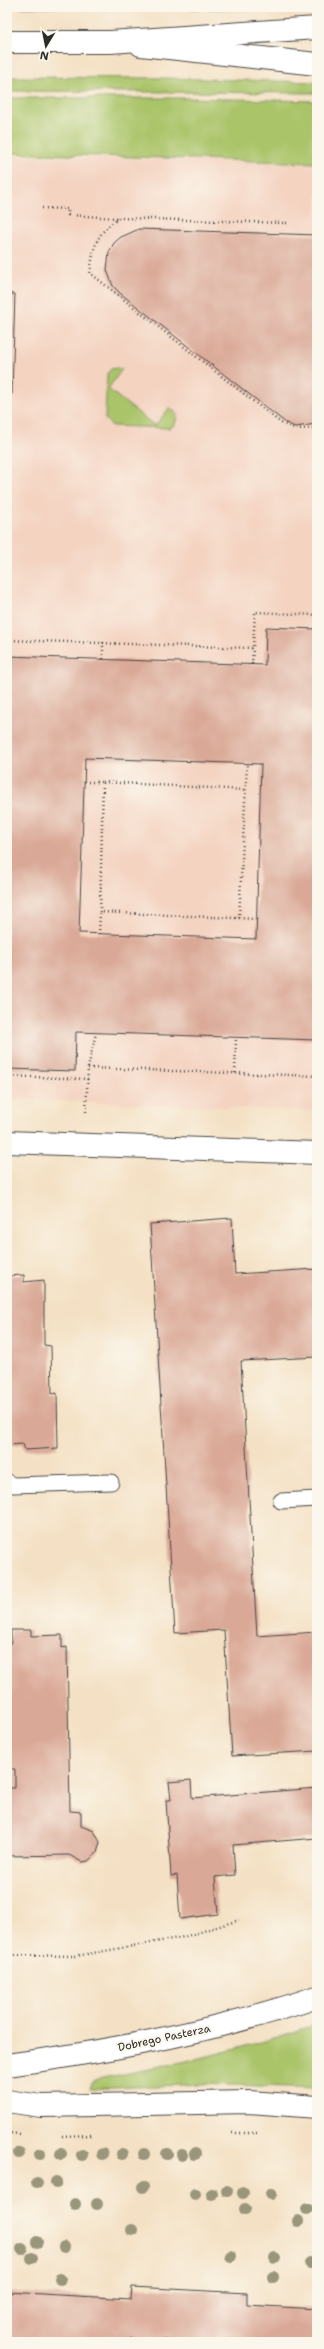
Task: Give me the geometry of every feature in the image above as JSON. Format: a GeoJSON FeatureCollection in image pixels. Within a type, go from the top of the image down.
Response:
{"type":"FeatureCollection","features":[{"type":"Feature","properties":{"kind":"street"},"geometry":{"type":"LineString","coordinates":[[7,42],[110,42],[317,28]]}},
{"type":"Feature","properties":{"kind":"street"},"geometry":{"type":"LineString","coordinates":[[110,42],[317,64]]}},
{"type":"Feature","properties":{"kind":"street"},"geometry":{"type":"LineString","coordinates":[[7,1142],[317,1153]]}},
{"type":"Feature","properties":{"kind":"street","name":"Dobrego Pasterza"},"geometry":{"type":"LineString","coordinates":[[7,2065],[104,2051],[208,2029],[317,1997]]}},
{"type":"Feature","properties":{"kind":"street"},"geometry":{"type":"LineString","coordinates":[[7,2102],[41,2106],[249,2102],[317,2107]]}},
{"type":"Feature","properties":{"kind":"lane"},"geometry":{"type":"LineString","coordinates":[[7,1482],[13,1485],[111,1482]]}},
{"type":"Feature","properties":{"kind":"lane"},"geometry":{"type":"LineString","coordinates":[[281,1501],[317,1499]]}},
{"type":"Feature","properties":{"kind":"path"},"geometry":{"type":"LineString","coordinates":[[42,208],[68,209],[68,215],[287,223]]}},
{"type":"Feature","properties":{"kind":"path"},"geometry":{"type":"LineString","coordinates":[[119,218],[103,229],[93,252],[90,274],[281,423],[297,429],[317,428]]}},
{"type":"Feature","properties":{"kind":"path"},"geometry":{"type":"LineString","coordinates":[[252,664],[255,612],[317,615]]}},
{"type":"Feature","properties":{"kind":"path"},"geometry":{"type":"LineString","coordinates":[[7,640],[253,648]]}},
{"type":"Feature","properties":{"kind":"path"},"geometry":{"type":"LineString","coordinates":[[103,659],[104,642]]}},
{"type":"Feature","properties":{"kind":"path"},"geometry":{"type":"LineString","coordinates":[[239,918],[247,764]]}},
{"type":"Feature","properties":{"kind":"path"},"geometry":{"type":"LineString","coordinates":[[84,782],[246,790]]}},
{"type":"Feature","properties":{"kind":"path"},"geometry":{"type":"LineString","coordinates":[[99,934],[103,782]]}},
{"type":"Feature","properties":{"kind":"path"},"geometry":{"type":"LineString","coordinates":[[100,912],[256,919]]}},
{"type":"Feature","properties":{"kind":"path"},"geometry":{"type":"LineString","coordinates":[[86,1112],[88,1068],[96,1033]]}},
{"type":"Feature","properties":{"kind":"path"},"geometry":{"type":"LineString","coordinates":[[235,1073],[236,1038]]}},
{"type":"Feature","properties":{"kind":"path"},"geometry":{"type":"LineString","coordinates":[[88,1068],[317,1076]]}},
{"type":"Feature","properties":{"kind":"path"},"geometry":{"type":"LineString","coordinates":[[7,1076],[88,1079]]}},
{"type":"Feature","properties":{"kind":"path"},"geometry":{"type":"LineString","coordinates":[[7,1955],[76,1956],[184,1937],[239,1920]]}},
{"type":"Feature","properties":{"kind":"shaded area"},"geometry":{"type":"Polygon","coordinates":[[[7,156],[317,164],[317,1111],[7,1099],[7,156]]]}},
{"type":"Feature","properties":{"kind":"green space"},"geometry":{"type":"Polygon","coordinates":[[[7,7],[317,7],[317,10],[7,7]]]}},
{"type":"Feature","properties":{"kind":"green space"},"geometry":{"type":"Polygon","coordinates":[[[7,77],[165,78],[317,82],[317,93],[7,91],[7,77]]]}},
{"type":"Feature","properties":{"kind":"green space"},"geometry":{"type":"Polygon","coordinates":[[[7,98],[187,98],[317,101],[317,163],[7,153],[7,98]]]}},
{"type":"Feature","properties":{"kind":"green space"},"geometry":{"type":"Polygon","coordinates":[[[111,369],[122,369],[108,389],[155,426],[170,407],[177,415],[175,425],[169,428],[112,426],[105,419],[107,374],[111,369]]]}},
{"type":"Feature","properties":{"kind":"green space"},"geometry":{"type":"Polygon","coordinates":[[[317,2024],[317,2088],[204,2084],[89,2089],[91,2082],[97,2079],[208,2056],[263,2042],[317,2024]]]}},
{"type":"Feature","properties":{"kind":"building"},"geometry":{"type":"Polygon","coordinates":[[[139,229],[317,235],[317,424],[295,427],[286,423],[121,294],[113,286],[107,270],[109,252],[114,243],[121,237],[139,229]]]}},
{"type":"Feature","properties":{"kind":"building"},"geometry":{"type":"Polygon","coordinates":[[[7,294],[15,294],[12,394],[7,393],[7,294]]]}},
{"type":"Feature","properties":{"kind":"building"},"geometry":{"type":"Polygon","coordinates":[[[266,627],[317,629],[317,1040],[76,1032],[75,1071],[7,1069],[7,656],[265,665],[266,627]],[[85,758],[79,933],[256,939],[261,764],[85,758]]]}},
{"type":"Feature","properties":{"kind":"building"},"geometry":{"type":"Polygon","coordinates":[[[232,1218],[235,1274],[317,1269],[317,1357],[241,1361],[257,1636],[317,1632],[317,1751],[232,1756],[224,1630],[175,1633],[150,1224],[232,1218]]]}},
{"type":"Feature","properties":{"kind":"building"},"geometry":{"type":"Polygon","coordinates":[[[24,1275],[24,1282],[44,1280],[44,1345],[51,1346],[52,1394],[57,1393],[58,1448],[25,1450],[23,1444],[7,1445],[7,1276],[24,1275]]]}},
{"type":"Feature","properties":{"kind":"building"},"geometry":{"type":"Polygon","coordinates":[[[11,1630],[31,1630],[31,1636],[62,1635],[62,1648],[67,1647],[70,1811],[81,1812],[81,1826],[94,1831],[100,1842],[97,1853],[88,1861],[82,1862],[69,1855],[7,1856],[7,1795],[9,1795],[9,1788],[15,1788],[15,1769],[9,1769],[7,1739],[7,1643],[11,1643],[11,1630]]]}},
{"type":"Feature","properties":{"kind":"building"},"geometry":{"type":"Polygon","coordinates":[[[191,1780],[192,1798],[317,1788],[317,1838],[233,1845],[235,1875],[215,1877],[218,1914],[180,1919],[177,1875],[171,1876],[166,1800],[171,1800],[169,1782],[191,1780]]]}},
{"type":"Feature","properties":{"kind":"building"},"geometry":{"type":"Polygon","coordinates":[[[132,2287],[247,2293],[247,2305],[317,2309],[317,2342],[200,2342],[130,2338],[130,2342],[7,2342],[7,2292],[131,2299],[132,2287]]]}}]}
